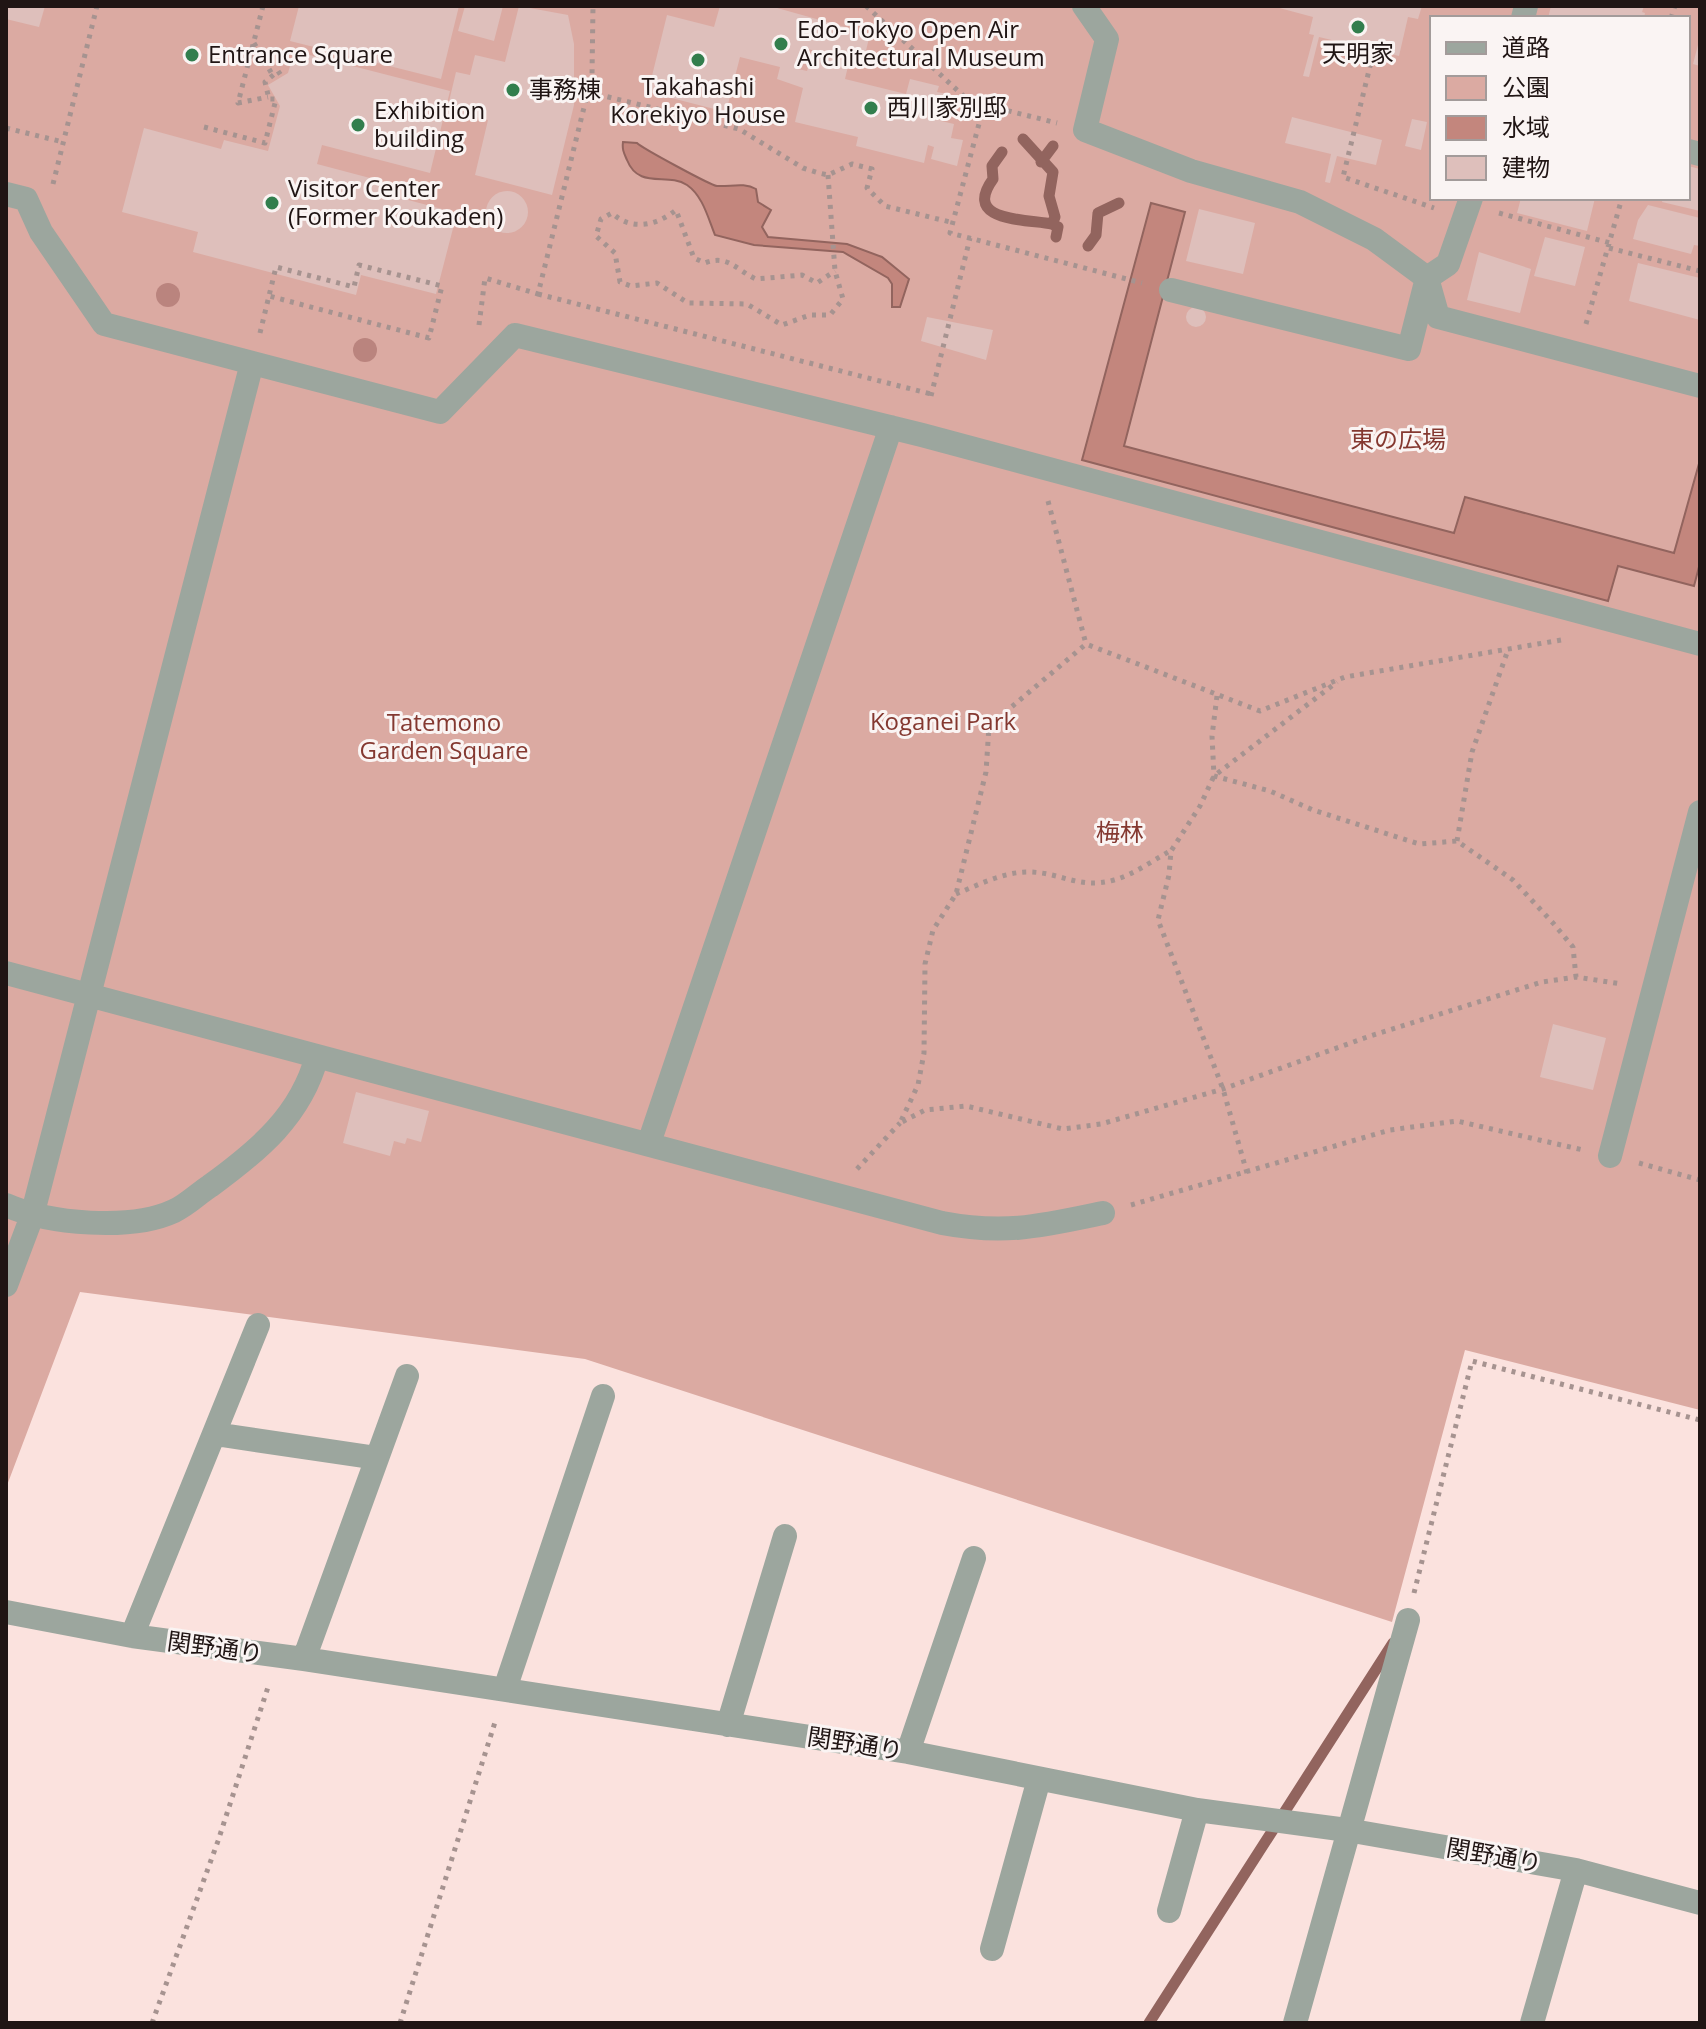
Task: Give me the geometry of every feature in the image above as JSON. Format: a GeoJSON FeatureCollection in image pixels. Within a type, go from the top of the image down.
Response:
{"type":"FeatureCollection","features":[{"type":"Feature","properties":{"kind":"street"},"geometry":{"type":"LineString","coordinates":[[1084,6],[1107,39],[1085,130],[1191,171],[1300,202],[1374,239],[1427,278],[1438,317],[1700,386]]}},
{"type":"Feature","properties":{"kind":"street"},"geometry":{"type":"LineString","coordinates":[[6,194],[26,199],[41,232],[104,324],[440,412],[515,335],[922,435],[1700,644]]}},
{"type":"Feature","properties":{"kind":"street"},"geometry":{"type":"LineString","coordinates":[[1171,290],[1409,349],[1427,278],[1448,264],[1468,207]]}},
{"type":"Feature","properties":{"kind":"street"},"geometry":{"type":"LineString","coordinates":[[6,1285],[32,1216],[252,363]]}},
{"type":"Feature","properties":{"kind":"street"},"geometry":{"type":"LineString","coordinates":[[649,1143],[891,427]]}},
{"type":"Feature","properties":{"kind":"street"},"geometry":{"type":"LineString","coordinates":[[1610,1156],[1700,812]]}},
{"type":"Feature","properties":{"kind":"street"},"geometry":{"type":"LineString","coordinates":[[6,973],[649,1143],[833,1195],[983,1231],[1014,1231],[1103,1213]]}},
{"type":"Feature","properties":{"kind":"street"},"geometry":{"type":"LineString","coordinates":[[6,1205],[32,1216],[109,1224],[174,1211],[274,1136],[311,1079],[317,1056]]}},
{"type":"Feature","properties":{"kind":"street"},"geometry":{"type":"LineString","coordinates":[[132,1636],[258,1325]]}},
{"type":"Feature","properties":{"kind":"street"},"geometry":{"type":"LineString","coordinates":[[304,1659],[407,1376]]}},
{"type":"Feature","properties":{"kind":"street"},"geometry":{"type":"LineString","coordinates":[[505,1689],[603,1396]]}},
{"type":"Feature","properties":{"kind":"street"},"geometry":{"type":"LineString","coordinates":[[215,1434],[377,1458]]}},
{"type":"Feature","properties":{"kind":"street"},"geometry":{"type":"LineString","coordinates":[[728,1725],[785,1536]]}},
{"type":"Feature","properties":{"kind":"street"},"geometry":{"type":"LineString","coordinates":[[908,1752],[974,1558]]}},
{"type":"Feature","properties":{"kind":"street","name":"関野通り"},"geometry":{"type":"LineString","coordinates":[[6,1612],[132,1636],[505,1689],[908,1752],[1197,1810],[1347,1830],[1576,1870],[1700,1903]]}},
{"type":"Feature","properties":{"kind":"street"},"geometry":{"type":"LineString","coordinates":[[1295,2023],[1408,1620]]}},
{"type":"Feature","properties":{"kind":"street"},"geometry":{"type":"LineString","coordinates":[[992,1949],[1039,1779]]}},
{"type":"Feature","properties":{"kind":"street"},"geometry":{"type":"LineString","coordinates":[[1169,1911],[1197,1810]]}},
{"type":"Feature","properties":{"kind":"street"},"geometry":{"type":"LineString","coordinates":[[1532,2023],[1576,1870]]}},
{"type":"Feature","properties":{"kind":"path"},"geometry":{"type":"LineString","coordinates":[[41,232],[97,6]]}},
{"type":"Feature","properties":{"kind":"path"},"geometry":{"type":"LineString","coordinates":[[204,127],[265,143],[276,99],[268,97],[238,103],[263,6]]}},
{"type":"Feature","properties":{"kind":"path"},"geometry":{"type":"LineString","coordinates":[[538,294],[588,92],[593,6]]}},
{"type":"Feature","properties":{"kind":"path"},"geometry":{"type":"LineString","coordinates":[[866,6],[969,101],[1085,130]]}},
{"type":"Feature","properties":{"kind":"path"},"geometry":{"type":"LineString","coordinates":[[254,42],[272,74]]}},
{"type":"Feature","properties":{"kind":"path"},"geometry":{"type":"LineString","coordinates":[[1373,54],[1343,177],[1430,198]]}},
{"type":"Feature","properties":{"kind":"path"},"geometry":{"type":"LineString","coordinates":[[268,97],[265,82],[278,71],[282,77]]}},
{"type":"Feature","properties":{"kind":"path"},"geometry":{"type":"LineString","coordinates":[[588,92],[739,129],[803,168],[828,175],[852,164],[872,169],[867,188],[885,206],[950,222]]}},
{"type":"Feature","properties":{"kind":"path"},"geometry":{"type":"LineString","coordinates":[[984,105],[950,233],[1130,280]]}},
{"type":"Feature","properties":{"kind":"path"},"geometry":{"type":"LineString","coordinates":[[6,128],[64,142]]}},
{"type":"Feature","properties":{"kind":"path"},"geometry":{"type":"LineString","coordinates":[[828,175],[835,271],[843,299],[830,315],[810,315],[782,325],[747,304],[688,303],[657,283],[631,286],[620,282],[615,253],[596,236],[601,219],[612,213],[625,225],[636,226],[667,217],[676,210],[694,258],[705,263],[717,258],[729,260],[756,279],[802,275],[817,283],[835,271]]}},
{"type":"Feature","properties":{"kind":"path"},"geometry":{"type":"LineString","coordinates":[[1439,200],[1700,271]]}},
{"type":"Feature","properties":{"kind":"path"},"geometry":{"type":"LineString","coordinates":[[1577,356],[1621,200]]}},
{"type":"Feature","properties":{"kind":"path"},"geometry":{"type":"LineString","coordinates":[[922,435],[970,238]]}},
{"type":"Feature","properties":{"kind":"path"},"geometry":{"type":"LineString","coordinates":[[359,265],[442,286],[429,338],[269,296],[276,267],[354,287],[359,265]]}},
{"type":"Feature","properties":{"kind":"path"},"geometry":{"type":"LineString","coordinates":[[487,361],[479,333],[485,278],[931,394]]}},
{"type":"Feature","properties":{"kind":"path"},"geometry":{"type":"LineString","coordinates":[[1036,466],[1059,537],[1086,644]]}},
{"type":"Feature","properties":{"kind":"path"},"geometry":{"type":"LineString","coordinates":[[1086,644],[1260,711],[1345,677],[1573,637],[1599,617]]}},
{"type":"Feature","properties":{"kind":"path"},"geometry":{"type":"LineString","coordinates":[[833,1195],[900,1123],[918,1085],[924,1053],[925,964],[933,930],[956,894],[986,772],[989,726],[1086,644]]}},
{"type":"Feature","properties":{"kind":"path"},"geometry":{"type":"LineString","coordinates":[[1457,841],[1472,752],[1508,649]]}},
{"type":"Feature","properties":{"kind":"path"},"geometry":{"type":"LineString","coordinates":[[1247,1173],[1223,1089],[1158,920],[1169,875],[1171,851],[1200,806],[1214,776],[1280,722],[1345,677]]}},
{"type":"Feature","properties":{"kind":"path"},"geometry":{"type":"LineString","coordinates":[[1214,776],[1212,736],[1217,696]]}},
{"type":"Feature","properties":{"kind":"path"},"geometry":{"type":"LineString","coordinates":[[1214,776],[1270,791],[1313,810],[1419,844],[1457,841],[1513,880],[1553,923],[1573,947],[1576,977]]}},
{"type":"Feature","properties":{"kind":"path"},"geometry":{"type":"LineString","coordinates":[[956,894],[992,879],[1026,872],[1058,876],[1077,885],[1114,880],[1171,851]]}},
{"type":"Feature","properties":{"kind":"path"},"geometry":{"type":"LineString","coordinates":[[900,1123],[925,1110],[966,1106],[1063,1129],[1101,1124],[1223,1089],[1503,993],[1576,977],[1652,987]]}},
{"type":"Feature","properties":{"kind":"path"},"geometry":{"type":"LineString","coordinates":[[1103,1213],[1390,1130],[1457,1121],[1700,1180]]}},
{"type":"Feature","properties":{"kind":"path"},"geometry":{"type":"LineString","coordinates":[[1408,1620],[1472,1361],[1700,1420]]}},
{"type":"Feature","properties":{"kind":"path"},"geometry":{"type":"LineString","coordinates":[[152,2023],[218,1841],[277,1657]]}},
{"type":"Feature","properties":{"kind":"path"},"geometry":{"type":"LineString","coordinates":[[400,2023],[505,1689]]}},
{"type":"Feature","properties":{"kind":"green space","name":"Koganei Park"},"geometry":{"type":"Polygon","coordinates":[[[6,6],[1700,6],[1700,1410],[1465,1350],[1392,1622],[585,1359],[80,1292],[6,1488],[6,6]]]}},
{"type":"Feature","properties":{"kind":"water"},"geometry":{"type":"Polygon","coordinates":[[[623,142],[637,143],[717,186],[742,185],[756,189],[758,202],[771,210],[762,227],[768,237],[847,244],[882,257],[909,279],[900,307],[892,307],[892,284],[888,278],[843,252],[754,245],[715,235],[693,190],[679,181],[639,175],[627,160],[623,142]]]}},
{"type":"Feature","properties":{"kind":"water"},"geometry":{"type":"Polygon","coordinates":[[[1151,203],[1185,212],[1124,446],[1454,533],[1465,497],[1674,553],[1700,460],[1700,563],[1694,586],[1618,566],[1608,601],[1082,460],[1151,203]]]}},
{"type":"Feature","properties":{"kind":"building"},"geometry":{"type":"Polygon","coordinates":[[[6,6],[45,6],[39,27],[6,19],[6,6]]]}},
{"type":"Feature","properties":{"kind":"building"},"geometry":{"type":"Polygon","coordinates":[[[299,6],[459,6],[441,79],[290,41],[299,6]]]}},
{"type":"Feature","properties":{"kind":"building"},"geometry":{"type":"Polygon","coordinates":[[[465,6],[503,6],[494,41],[458,31],[465,6]]]}},
{"type":"Feature","properties":{"kind":"building","name":"事務棟"},"geometry":{"type":"Polygon","coordinates":[[[519,6],[568,15],[574,44],[574,105],[552,195],[475,175],[488,120],[447,110],[456,72],[470,75],[475,55],[505,62],[519,6]]]}},
{"type":"Feature","properties":{"kind":"building"},"geometry":{"type":"Polygon","coordinates":[[[720,6],[770,6],[870,34],[863,63],[804,48],[798,69],[807,71],[812,53],[849,62],[845,79],[906,94],[910,79],[939,86],[937,92],[947,94],[941,121],[954,124],[951,138],[963,140],[957,166],[931,159],[934,147],[928,145],[924,163],[856,146],[858,137],[795,122],[803,88],[777,79],[780,67],[740,57],[726,112],[648,92],[667,15],[714,27],[720,6]]]}},
{"type":"Feature","properties":{"kind":"building","name":"天明家"},"geometry":{"type":"Polygon","coordinates":[[[1272,6],[1422,6],[1418,19],[1408,17],[1399,56],[1319,37],[1309,77],[1303,76],[1314,35],[1309,34],[1313,17],[1272,6]]]}},
{"type":"Feature","properties":{"kind":"building"},"geometry":{"type":"Polygon","coordinates":[[[1551,6],[1644,6],[1642,12],[1645,13],[1644,16],[1548,16],[1551,6]]]}},
{"type":"Feature","properties":{"kind":"building"},"geometry":{"type":"Polygon","coordinates":[[[1700,41],[1700,66],[1693,64],[1700,41]]]}},
{"type":"Feature","properties":{"kind":"building","name":"Visitor Center (Former Koukaden)"},"geometry":{"type":"Polygon","coordinates":[[[294,51],[450,91],[430,173],[322,145],[317,164],[385,182],[382,193],[457,213],[436,294],[361,275],[356,295],[193,252],[198,232],[122,212],[144,128],[221,149],[224,140],[268,151],[280,106],[268,85],[288,73],[294,51]]]}},
{"type":"Feature","properties":{"kind":"building"},"geometry":{"type":"Polygon","coordinates":[[[1292,117],[1382,140],[1376,165],[1337,156],[1330,183],[1325,182],[1331,154],[1285,143],[1292,117]]]}},
{"type":"Feature","properties":{"kind":"building"},"geometry":{"type":"Polygon","coordinates":[[[1412,119],[1427,122],[1421,150],[1405,146],[1412,119]]]}},
{"type":"Feature","properties":{"kind":"building"},"geometry":{"type":"Polygon","coordinates":[[[1690,166],[1700,169],[1700,211],[1662,202],[1690,200],[1690,166]]]}},
{"type":"Feature","properties":{"kind":"building"},"geometry":{"type":"Polygon","coordinates":[[[507,191],[522,197],[528,212],[522,227],[507,233],[492,227],[486,212],[492,197],[507,191]]]}},
{"type":"Feature","properties":{"kind":"building"},"geometry":{"type":"Polygon","coordinates":[[[1520,200],[1595,200],[1587,231],[1517,213],[1520,200]]]}},
{"type":"Feature","properties":{"kind":"building"},"geometry":{"type":"Polygon","coordinates":[[[1648,205],[1700,218],[1700,246],[1694,245],[1691,254],[1633,239],[1638,220],[1648,205]]]}},
{"type":"Feature","properties":{"kind":"building"},"geometry":{"type":"Polygon","coordinates":[[[1199,209],[1255,223],[1243,274],[1186,261],[1199,209]]]}},
{"type":"Feature","properties":{"kind":"building"},"geometry":{"type":"Polygon","coordinates":[[[1545,237],[1585,247],[1575,286],[1534,276],[1545,237]]]}},
{"type":"Feature","properties":{"kind":"building"},"geometry":{"type":"Polygon","coordinates":[[[1479,252],[1531,269],[1520,313],[1467,300],[1479,252]]]}},
{"type":"Feature","properties":{"kind":"building"},"geometry":{"type":"Polygon","coordinates":[[[1638,263],[1700,278],[1700,320],[1629,301],[1638,263]]]}},
{"type":"Feature","properties":{"kind":"building"},"geometry":{"type":"Polygon","coordinates":[[[1196,307],[1203,310],[1206,317],[1203,324],[1196,327],[1189,324],[1186,317],[1189,310],[1196,307]]]}},
{"type":"Feature","properties":{"kind":"building"},"geometry":{"type":"Polygon","coordinates":[[[927,317],[993,330],[986,360],[921,341],[927,317]]]}},
{"type":"Feature","properties":{"kind":"building"},"geometry":{"type":"Polygon","coordinates":[[[1553,1024],[1606,1038],[1593,1090],[1540,1077],[1553,1024]]]}},
{"type":"Feature","properties":{"kind":"building"},"geometry":{"type":"Polygon","coordinates":[[[356,1092],[429,1111],[421,1142],[407,1138],[405,1144],[394,1141],[390,1156],[343,1143],[356,1092]]]}},
{"type":"Feature","properties":{"kind":"waterway"},"geometry":{"type":"LineString","coordinates":[[1002,152],[992,166],[993,179],[985,203],[991,211],[1001,216],[1052,224],[1055,217],[1049,196],[1053,172],[1023,139]]}},
{"type":"Feature","properties":{"kind":"waterway"},"geometry":{"type":"LineString","coordinates":[[1041,162],[1053,146]]}},
{"type":"Feature","properties":{"kind":"waterway"},"geometry":{"type":"LineString","coordinates":[[1088,246],[1096,235],[1098,213],[1119,203]]}},
{"type":"Feature","properties":{"kind":"waterway"},"geometry":{"type":"LineString","coordinates":[[1052,224],[1058,227],[1056,237]]}},
{"type":"Feature","properties":{"kind":"waterway"},"geometry":{"type":"LineString","coordinates":[[1149,2023],[1393,1643]]}},
{"type":"Feature","properties":{"kind":"place","name":"天明家"},"geometry":{"type":"Point","coordinates":[1358,27]}},
{"type":"Feature","properties":{"kind":"place","name":"Edo-Tokyo Open Air Architectural Museum"},"geometry":{"type":"Point","coordinates":[781,44]}},
{"type":"Feature","properties":{"kind":"place","name":"Entrance Square"},"geometry":{"type":"Point","coordinates":[192,55]}},
{"type":"Feature","properties":{"kind":"place","name":"Takahashi Korekiyo House"},"geometry":{"type":"Point","coordinates":[698,60]}},
{"type":"Feature","properties":{"kind":"place","name":"事務棟"},"geometry":{"type":"Point","coordinates":[513,90]}},
{"type":"Feature","properties":{"kind":"place","name":"西川家別邸"},"geometry":{"type":"Point","coordinates":[871,108]}},
{"type":"Feature","properties":{"kind":"place","name":"Exhibition building"},"geometry":{"type":"Point","coordinates":[358,125]}},
{"type":"Feature","properties":{"kind":"place","name":"Visitor Center (Former Koukaden)"},"geometry":{"type":"Point","coordinates":[272,203]}},
{"type":"Feature","properties":{"kind":"park label","name":"東の広場"},"geometry":{"type":"Point","coordinates":[1398,440]}},
{"type":"Feature","properties":{"kind":"park label","name":"Tatemono Garden Square"},"geometry":{"type":"Point","coordinates":[444,737]}},
{"type":"Feature","properties":{"kind":"park label","name":"梅林"},"geometry":{"type":"Point","coordinates":[1120,833]}}]}
